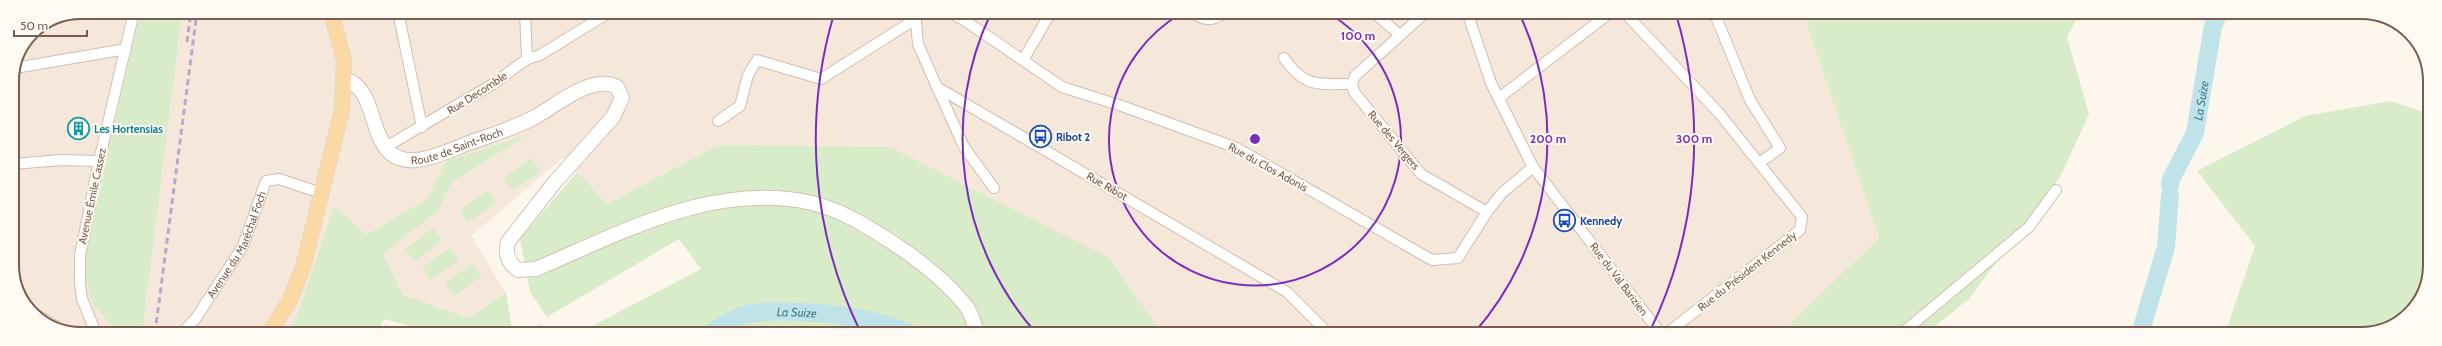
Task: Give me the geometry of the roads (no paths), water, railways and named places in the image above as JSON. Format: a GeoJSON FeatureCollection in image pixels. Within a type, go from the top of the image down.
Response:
{"type":"FeatureCollection","features":[{"type":"Feature","properties":{"kind":"main road"},"geometry":{"type":"LineString","coordinates":[[273,327],[296,286],[338,130],[345,79],[342,46],[333,19]]}},
{"type":"Feature","properties":{"kind":"main road"},"geometry":{"type":"LineString","coordinates":[[345,79],[354,83],[363,95],[384,148]]}},
{"type":"Feature","properties":{"kind":"main road","name":"Route de Saint-Roch"},"geometry":{"type":"LineString","coordinates":[[384,148],[391,154],[403,159],[419,160],[430,157],[520,124],[588,87],[612,84],[620,91],[622,98],[617,110],[512,234],[506,251],[512,266],[518,270],[536,269],[657,218],[697,205],[723,200],[778,197],[814,203],[859,221],[911,254],[967,307],[975,327]]}},
{"type":"Feature","properties":{"kind":"street","name":"Avenue Émile Cassez"},"geometry":{"type":"LineString","coordinates":[[94,327],[82,299],[80,255],[99,161],[132,19]]}},
{"type":"Feature","properties":{"kind":"street"},"geometry":{"type":"LineString","coordinates":[[399,19],[422,127]]}},
{"type":"Feature","properties":{"kind":"street"},"geometry":{"type":"LineString","coordinates":[[525,19],[527,59]]}},
{"type":"Feature","properties":{"kind":"street","name":"Rue Decomble"},"geometry":{"type":"LineString","coordinates":[[384,148],[493,84],[527,59],[540,55],[599,19]]}},
{"type":"Feature","properties":{"kind":"street"},"geometry":{"type":"LineString","coordinates":[[718,121],[740,106],[748,75],[757,60],[821,79],[911,19]]}},
{"type":"Feature","properties":{"kind":"street"},"geometry":{"type":"LineString","coordinates":[[915,19],[918,44],[964,147],[994,188]]}},
{"type":"Feature","properties":{"kind":"street","name":"Rue du Clos Adonis"},"geometry":{"type":"LineString","coordinates":[[962,19],[1062,87],[1122,106],[1237,148],[1432,260],[1458,258],[1487,212],[1502,193],[1533,167]]}},
{"type":"Feature","properties":{"kind":"street"},"geometry":{"type":"LineString","coordinates":[[1023,60],[1047,19]]}},
{"type":"Feature","properties":{"kind":"street"},"geometry":{"type":"LineString","coordinates":[[1202,19],[1217,19]]}},
{"type":"Feature","properties":{"kind":"street"},"geometry":{"type":"LineString","coordinates":[[1381,19],[1400,35]]}},
{"type":"Feature","properties":{"kind":"street"},"geometry":{"type":"LineString","coordinates":[[1284,58],[1294,72],[1307,82],[1352,84],[1355,76],[1418,19]]}},
{"type":"Feature","properties":{"kind":"street","name":"Rue du Val Barizien"},"geometry":{"type":"LineString","coordinates":[[1469,19],[1491,83],[1533,167],[1656,327]]}},
{"type":"Feature","properties":{"kind":"street"},"geometry":{"type":"LineString","coordinates":[[1498,98],[1602,19]]}},
{"type":"Feature","properties":{"kind":"street","name":"Rue du Président Kennedy"},"geometry":{"type":"LineString","coordinates":[[1631,19],[1719,113],[1802,217],[1800,230],[1675,327]]}},
{"type":"Feature","properties":{"kind":"street"},"geometry":{"type":"LineString","coordinates":[[1717,19],[1750,100],[1780,148],[1759,163]]}},
{"type":"Feature","properties":{"kind":"street"},"geometry":{"type":"LineString","coordinates":[[21,67],[126,48]]}},
{"type":"Feature","properties":{"kind":"street","name":"Rue des Vergers"},"geometry":{"type":"LineString","coordinates":[[1352,84],[1354,92],[1421,174],[1487,212]]}},
{"type":"Feature","properties":{"kind":"street","name":"Rue Ribot"},"geometry":{"type":"LineString","coordinates":[[937,87],[1287,292],[1321,325]]}},
{"type":"Feature","properties":{"kind":"street"},"geometry":{"type":"LineString","coordinates":[[19,164],[61,160],[99,161]]}},
{"type":"Feature","properties":{"kind":"street","name":"Avenue du Maréchal Foch"},"geometry":{"type":"LineString","coordinates":[[188,327],[196,318],[243,246],[266,181],[279,179],[321,194]]}},
{"type":"Feature","properties":{"kind":"street"},"geometry":{"type":"LineString","coordinates":[[1909,327],[2029,227],[2056,190]]}},
{"type":"Feature","properties":{"kind":"waterway","name":"La Suize"},"geometry":{"type":"LineString","coordinates":[[2170,185],[2171,179],[2195,133],[2213,26],[2216,19]]}},
{"type":"Feature","properties":{"kind":"waterway","name":"La Suize"},"geometry":{"type":"LineString","coordinates":[[2142,327],[2166,247],[2170,195]]}},
{"type":"Feature","properties":{"kind":"waterway","name":"La Suize"},"geometry":{"type":"LineString","coordinates":[[721,327],[741,316],[777,311],[852,317],[893,327]]}},
{"type":"Feature","properties":{"kind":"railway"},"geometry":{"type":"LineString","coordinates":[[187,42],[190,19]]}},
{"type":"Feature","properties":{"kind":"railway"},"geometry":{"type":"LineString","coordinates":[[156,327],[196,19]]}},
{"type":"Feature","properties":{"kind":"place","name":"Les Hortensias"},"geometry":{"type":"Point","coordinates":[78,129]}},
{"type":"Feature","properties":{"kind":"place","name":"Ribot 2"},"geometry":{"type":"Point","coordinates":[1041,137]}},
{"type":"Feature","properties":{"kind":"place","name":"Kennedy"},"geometry":{"type":"Point","coordinates":[1564,221]}}]}
